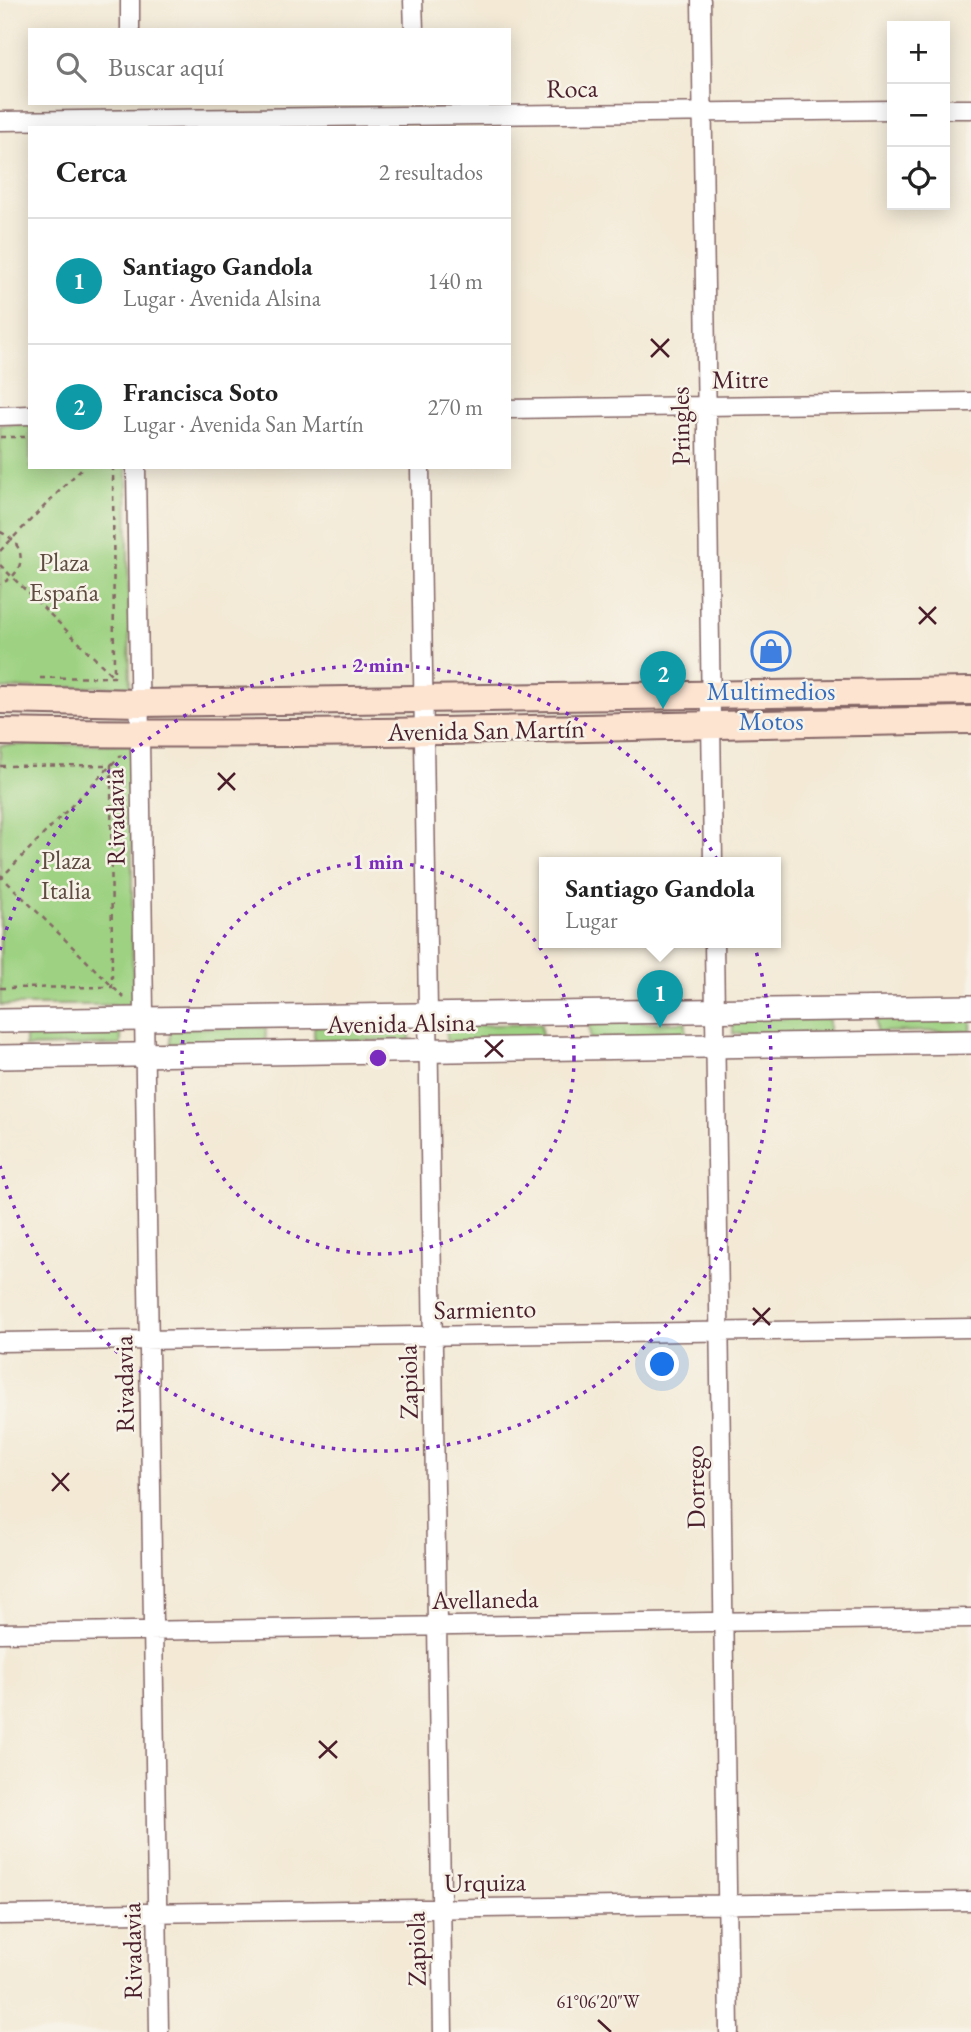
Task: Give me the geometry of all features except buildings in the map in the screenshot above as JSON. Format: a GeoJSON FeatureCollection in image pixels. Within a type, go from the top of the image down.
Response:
{"type":"FeatureCollection","features":[{"type":"Feature","properties":{"kind":"main road","name":"Avenida San Martín"},"geometry":{"type":"LineString","coordinates":[[0,700],[140,703],[971,691]]}},
{"type":"Feature","properties":{"kind":"main road","name":"Avenida San Martín"},"geometry":{"type":"LineString","coordinates":[[0,732],[140,735],[424,732],[971,720]]}},
{"type":"Feature","properties":{"kind":"street"},"geometry":{"type":"LineString","coordinates":[[130,0],[130,28]]}},
{"type":"Feature","properties":{"kind":"street"},"geometry":{"type":"LineString","coordinates":[[413,0],[414,28]]}},
{"type":"Feature","properties":{"kind":"street","name":"Pringles"},"geometry":{"type":"LineString","coordinates":[[701,0],[711,724]]}},
{"type":"Feature","properties":{"kind":"street"},"geometry":{"type":"LineString","coordinates":[[950,109],[971,109]]}},
{"type":"Feature","properties":{"kind":"street","name":"Roca"},"geometry":{"type":"LineString","coordinates":[[0,121],[131,117],[887,110]]}},
{"type":"Feature","properties":{"kind":"street","name":"Mitre"},"geometry":{"type":"LineString","coordinates":[[511,409],[971,402]]}},
{"type":"Feature","properties":{"kind":"street"},"geometry":{"type":"LineString","coordinates":[[0,416],[28,415]]}},
{"type":"Feature","properties":{"kind":"street","name":"Rivadavia"},"geometry":{"type":"LineString","coordinates":[[136,469],[159,2032]]}},
{"type":"Feature","properties":{"kind":"street","name":"Zapiola"},"geometry":{"type":"LineString","coordinates":[[420,469],[443,2032]]}},
{"type":"Feature","properties":{"kind":"street"},"geometry":{"type":"LineString","coordinates":[[711,724],[713,857]]}},
{"type":"Feature","properties":{"kind":"street","name":"Dorrego"},"geometry":{"type":"LineString","coordinates":[[714,948],[729,2032]]}},
{"type":"Feature","properties":{"kind":"street","name":"Avenida Alsina"},"geometry":{"type":"LineString","coordinates":[[0,1021],[971,1007]]}},
{"type":"Feature","properties":{"kind":"street","name":"Avenida Alsina"},"geometry":{"type":"LineString","coordinates":[[0,1057],[971,1042]]}},
{"type":"Feature","properties":{"kind":"street","name":"Sarmiento"},"geometry":{"type":"LineString","coordinates":[[0,1342],[971,1328]]}},
{"type":"Feature","properties":{"kind":"street","name":"Avellaneda"},"geometry":{"type":"LineString","coordinates":[[0,1633],[971,1618]]}},
{"type":"Feature","properties":{"kind":"street","name":"Urquiza"},"geometry":{"type":"LineString","coordinates":[[0,1915],[971,1901]]}},
{"type":"Feature","properties":{"kind":"path"},"geometry":{"type":"LineString","coordinates":[[0,438],[28,437]]}},
{"type":"Feature","properties":{"kind":"path"},"geometry":{"type":"LineString","coordinates":[[0,551],[81,469]]}},
{"type":"Feature","properties":{"kind":"path"},"geometry":{"type":"LineString","coordinates":[[113,469],[114,677]]}},
{"type":"Feature","properties":{"kind":"path"},"geometry":{"type":"LineString","coordinates":[[0,533],[12,539],[21,558],[12,577],[0,583]]}},
{"type":"Feature","properties":{"kind":"path"},"geometry":{"type":"LineString","coordinates":[[0,565],[114,677]]}},
{"type":"Feature","properties":{"kind":"path"},"geometry":{"type":"LineString","coordinates":[[38,678],[114,677]]}},
{"type":"Feature","properties":{"kind":"path"},"geometry":{"type":"LineString","coordinates":[[140,735],[1,877],[145,1019]]}},
{"type":"Feature","properties":{"kind":"path"},"geometry":{"type":"LineString","coordinates":[[0,766],[111,765]]}},
{"type":"Feature","properties":{"kind":"path"},"geometry":{"type":"LineString","coordinates":[[111,765],[112,987]]}},
{"type":"Feature","properties":{"kind":"path"},"geometry":{"type":"LineString","coordinates":[[0,988],[112,987]]}},
{"type":"Feature","properties":{"kind":"green space","name":"Plaza España"},"geometry":{"type":"Polygon","coordinates":[[[28,424],[28,469],[127,469],[130,686],[0,689],[0,425],[28,424]]]}},
{"type":"Feature","properties":{"kind":"green space","name":"Plaza Italia"},"geometry":{"type":"Polygon","coordinates":[[[131,744],[133,1005],[0,1005],[0,745],[131,744]]]}},
{"type":"Feature","properties":{"kind":"green space"},"geometry":{"type":"Polygon","coordinates":[[[971,1015],[971,1031],[877,1032],[877,1017],[971,1015]]]}},
{"type":"Feature","properties":{"kind":"green space"},"geometry":{"type":"Polygon","coordinates":[[[829,1018],[829,1033],[733,1034],[733,1019],[829,1018]]]}},
{"type":"Feature","properties":{"kind":"green space"},"geometry":{"type":"Polygon","coordinates":[[[686,1022],[686,1037],[590,1039],[589,1023],[686,1022]]]}},
{"type":"Feature","properties":{"kind":"green space"},"geometry":{"type":"Polygon","coordinates":[[[410,1024],[410,1040],[314,1041],[314,1026],[410,1024]]]}},
{"type":"Feature","properties":{"kind":"green space"},"geometry":{"type":"Polygon","coordinates":[[[541,1024],[542,1040],[446,1041],[446,1026],[541,1024]]]}},
{"type":"Feature","properties":{"kind":"green space"},"geometry":{"type":"Polygon","coordinates":[[[266,1027],[266,1042],[170,1044],[170,1028],[266,1027]]]}},
{"type":"Feature","properties":{"kind":"green space"},"geometry":{"type":"Polygon","coordinates":[[[121,1030],[121,1045],[25,1047],[25,1031],[121,1030]]]}},
{"type":"Feature","properties":{"kind":"place","name":"Multimedios Motos"},"geometry":{"type":"Point","coordinates":[771,651]}},
{"type":"Feature","properties":{"kind":"place","name":"Francisca Soto"},"geometry":{"type":"Point","coordinates":[663,709]}},
{"type":"Feature","properties":{"kind":"place","name":"Santiago Gandola"},"geometry":{"type":"Point","coordinates":[660,1028]}}]}
